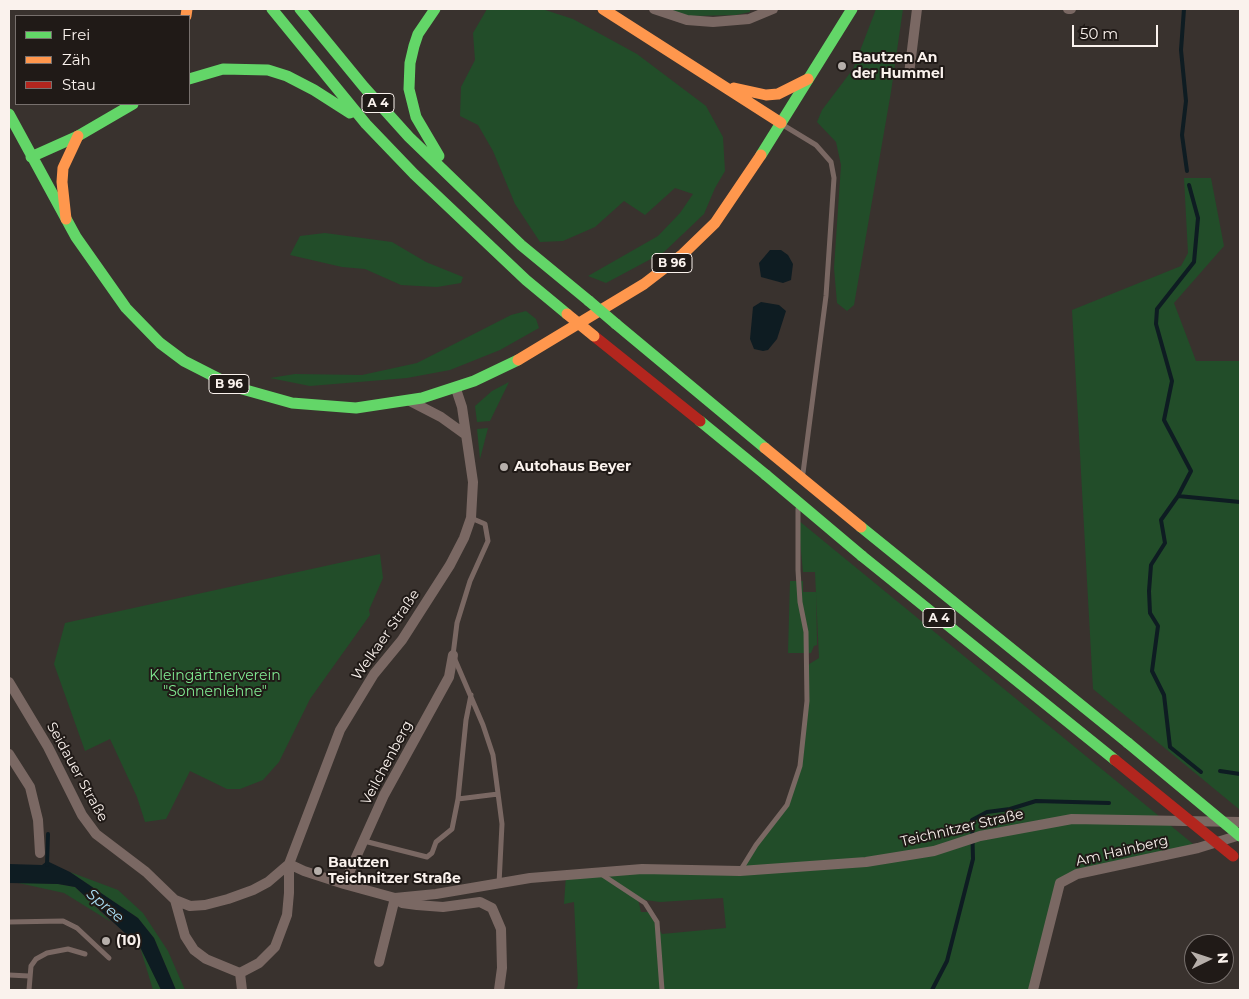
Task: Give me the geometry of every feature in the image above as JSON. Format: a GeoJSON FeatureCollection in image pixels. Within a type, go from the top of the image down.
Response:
{"type":"FeatureCollection","features":[{"type":"Feature","properties":{"kind":"main road","name":"A 4"},"geometry":{"type":"LineString","coordinates":[[272,9],[366,124],[460,218],[526,280],[766,475],[862,556],[1236,859]]}},
{"type":"Feature","properties":{"kind":"main road","name":"A 4"},"geometry":{"type":"LineString","coordinates":[[300,9],[364,87],[462,191],[521,245],[861,527],[1240,835]]}},
{"type":"Feature","properties":{"kind":"main road"},"geometry":{"type":"LineString","coordinates":[[435,9],[418,34],[414,46],[410,63],[409,89],[416,117],[462,191]]}},
{"type":"Feature","properties":{"kind":"main road"},"geometry":{"type":"LineString","coordinates":[[604,9],[781,123]]}},
{"type":"Feature","properties":{"kind":"main road","name":"B 96"},"geometry":{"type":"LineString","coordinates":[[9,114],[66,219],[126,308],[144,328],[184,361],[208,375],[261,395],[323,407],[356,408],[409,401],[456,388],[516,360],[587,320],[644,284],[683,254],[715,223],[736,195],[852,9]]}},
{"type":"Feature","properties":{"kind":"main road"},"geometry":{"type":"LineString","coordinates":[[190,79],[224,69],[248,68],[268,70],[287,76],[314,90],[366,124]]}},
{"type":"Feature","properties":{"kind":"main road"},"geometry":{"type":"LineString","coordinates":[[724,86],[766,95],[788,90],[808,79]]}},
{"type":"Feature","properties":{"kind":"main road"},"geometry":{"type":"LineString","coordinates":[[31,157],[78,136],[129,105]]}},
{"type":"Feature","properties":{"kind":"main road"},"geometry":{"type":"LineString","coordinates":[[66,219],[62,182],[63,168],[78,136]]}},
{"type":"Feature","properties":{"kind":"street"},"geometry":{"type":"LineString","coordinates":[[654,9],[686,20],[713,22],[749,18],[773,9]]}},
{"type":"Feature","properties":{"kind":"street"},"geometry":{"type":"LineString","coordinates":[[909,74],[917,9]]}},
{"type":"Feature","properties":{"kind":"street","name":"Welkaer Straße"},"geometry":{"type":"LineString","coordinates":[[289,864],[340,730],[356,701],[402,640],[450,565],[464,538],[471,518],[473,482],[456,388]]}},
{"type":"Feature","properties":{"kind":"street"},"geometry":{"type":"LineString","coordinates":[[409,401],[441,417],[466,435]]}},
{"type":"Feature","properties":{"kind":"street","name":"Veilchenberg"},"geometry":{"type":"LineString","coordinates":[[344,884],[384,795],[449,677],[453,655]]}},
{"type":"Feature","properties":{"kind":"street","name":"Seidauer Straße"},"geometry":{"type":"LineString","coordinates":[[9,682],[48,747],[82,815],[96,834],[146,872],[175,900]]}},
{"type":"Feature","properties":{"kind":"street"},"geometry":{"type":"LineString","coordinates":[[9,754],[30,786],[38,820],[40,853]]}},
{"type":"Feature","properties":{"kind":"street","name":"Teichnitzer Straße"},"geometry":{"type":"LineString","coordinates":[[289,864],[344,884],[396,898],[436,894],[530,878],[642,869],[740,871],[866,862],[934,851],[958,842],[990,834],[1072,819],[1240,822]]}},
{"type":"Feature","properties":{"kind":"street","name":"Am Hainberg"},"geometry":{"type":"LineString","coordinates":[[1033,990],[1060,883],[1076,874],[1198,848],[1240,835]]}},
{"type":"Feature","properties":{"kind":"street"},"geometry":{"type":"LineString","coordinates":[[175,900],[190,906],[205,905],[228,898],[260,886],[289,864]]}},
{"type":"Feature","properties":{"kind":"street"},"geometry":{"type":"LineString","coordinates":[[240,973],[259,963],[275,947],[286,915],[290,893],[289,864]]}},
{"type":"Feature","properties":{"kind":"street"},"geometry":{"type":"LineString","coordinates":[[379,962],[396,898]]}},
{"type":"Feature","properties":{"kind":"street","name":"Teichnitzer Straße"},"geometry":{"type":"LineString","coordinates":[[396,898],[402,903],[417,906],[443,907],[480,902],[492,908],[498,918],[502,936],[502,968],[499,990]]}},
{"type":"Feature","properties":{"kind":"street"},"geometry":{"type":"LineString","coordinates":[[175,900],[185,936],[194,950],[206,959],[240,973]]}},
{"type":"Feature","properties":{"kind":"street"},"geometry":{"type":"LineString","coordinates":[[240,973],[242,990]]}},
{"type":"Feature","properties":{"kind":"lane"},"geometry":{"type":"LineString","coordinates":[[781,123],[816,145],[831,162],[834,178],[826,296],[801,489]]}},
{"type":"Feature","properties":{"kind":"lane"},"geometry":{"type":"LineString","coordinates":[[740,871],[756,845],[788,804],[800,766],[807,701],[806,632],[800,602],[798,570],[799,498]]}},
{"type":"Feature","properties":{"kind":"lane"},"geometry":{"type":"LineString","coordinates":[[471,518],[485,524],[488,541],[470,581],[456,623],[453,655],[471,695],[493,755],[502,824],[499,884]]}},
{"type":"Feature","properties":{"kind":"lane"},"geometry":{"type":"LineString","coordinates":[[364,841],[427,857],[432,853],[436,842],[452,829],[458,799],[466,720],[471,695]]}},
{"type":"Feature","properties":{"kind":"lane"},"geometry":{"type":"LineString","coordinates":[[458,799],[498,794]]}},
{"type":"Feature","properties":{"kind":"lane"},"geometry":{"type":"LineString","coordinates":[[600,873],[645,903],[657,922],[662,990]]}},
{"type":"Feature","properties":{"kind":"lane"},"geometry":{"type":"LineString","coordinates":[[9,922],[35,920],[63,921],[76,928],[109,958]]}},
{"type":"Feature","properties":{"kind":"lane"},"geometry":{"type":"LineString","coordinates":[[29,990],[31,966],[36,959],[47,953],[68,949],[85,954]]}},
{"type":"Feature","properties":{"kind":"lane"},"geometry":{"type":"LineString","coordinates":[[9,975],[29,976]]}},
{"type":"Feature","properties":{"kind":"green space"},"geometry":{"type":"Polygon","coordinates":[[[487,9],[542,9],[573,19],[637,54],[706,106],[723,137],[725,171],[715,188],[704,214],[664,252],[606,283],[588,276],[658,236],[680,213],[693,194],[675,188],[645,215],[624,201],[595,227],[563,241],[540,242],[515,204],[493,151],[478,125],[460,116],[461,87],[475,60],[473,33],[487,9]]]}},
{"type":"Feature","properties":{"kind":"green space"},"geometry":{"type":"Polygon","coordinates":[[[663,9],[750,9],[750,12],[736,15],[689,16],[663,9]]]}},
{"type":"Feature","properties":{"kind":"green space"},"geometry":{"type":"Polygon","coordinates":[[[876,9],[903,9],[891,92],[854,305],[847,311],[837,303],[834,268],[841,165],[836,142],[817,122],[822,110],[853,69],[876,9]]]}},
{"type":"Feature","properties":{"kind":"green space"},"geometry":{"type":"Polygon","coordinates":[[[1184,178],[1211,178],[1224,246],[1174,303],[1196,361],[1240,361],[1240,810],[1093,689],[1072,310],[1181,266],[1188,253],[1184,178]]]}},
{"type":"Feature","properties":{"kind":"green space"},"geometry":{"type":"Polygon","coordinates":[[[325,233],[392,242],[426,262],[463,277],[461,283],[437,287],[401,285],[365,269],[342,267],[290,255],[300,236],[325,233]]]}},
{"type":"Feature","properties":{"kind":"green space"},"geometry":{"type":"Polygon","coordinates":[[[526,311],[536,319],[539,328],[500,350],[450,370],[407,378],[310,386],[270,378],[295,374],[362,375],[417,363],[511,315],[526,311]]]}},
{"type":"Feature","properties":{"kind":"green space"},"geometry":{"type":"Polygon","coordinates":[[[509,382],[490,421],[477,422],[475,406],[492,391],[509,382]]]}},
{"type":"Feature","properties":{"kind":"green space"},"geometry":{"type":"Polygon","coordinates":[[[488,428],[480,459],[477,429],[488,428]]]}},
{"type":"Feature","properties":{"kind":"green space"},"geometry":{"type":"Polygon","coordinates":[[[798,520],[1198,848],[1060,883],[1033,990],[576,990],[578,985],[574,902],[564,904],[566,875],[740,871],[787,805],[800,766],[807,701],[806,666],[819,658],[815,572],[803,572],[798,520]],[[723,898],[660,902],[638,899],[641,912],[648,912],[662,934],[726,928],[723,898]]]}},
{"type":"Feature","properties":{"kind":"green space","name":"Kleingärtnerverein \"Sonnenlehne\""},"geometry":{"type":"Polygon","coordinates":[[[380,554],[383,578],[369,610],[370,615],[310,699],[279,762],[263,780],[240,789],[227,789],[190,771],[166,819],[145,822],[137,797],[110,739],[85,751],[54,664],[65,623],[380,554]]]}},
{"type":"Feature","properties":{"kind":"green space"},"geometry":{"type":"Polygon","coordinates":[[[790,581],[803,581],[803,592],[816,592],[817,645],[814,646],[811,653],[788,653],[790,581]]]}},
{"type":"Feature","properties":{"kind":"green space"},"geometry":{"type":"Polygon","coordinates":[[[70,872],[118,890],[143,913],[168,951],[185,990],[176,990],[154,938],[138,918],[70,872]]]}},
{"type":"Feature","properties":{"kind":"green space"},"geometry":{"type":"Polygon","coordinates":[[[14,882],[58,884],[75,887],[111,922],[64,893],[14,882]]]}},
{"type":"Feature","properties":{"kind":"green space"},"geometry":{"type":"Polygon","coordinates":[[[140,947],[153,971],[161,990],[153,990],[140,947]]]}},
{"type":"Feature","properties":{"kind":"water"},"geometry":{"type":"Polygon","coordinates":[[[770,250],[781,250],[788,255],[793,264],[791,280],[783,283],[761,277],[759,263],[770,250]]]}},
{"type":"Feature","properties":{"kind":"water"},"geometry":{"type":"Polygon","coordinates":[[[761,302],[779,305],[786,311],[777,339],[768,350],[763,351],[754,349],[750,339],[753,307],[761,302]]]}},
{"type":"Feature","properties":{"kind":"water","name":"Spree"},"geometry":{"type":"Polygon","coordinates":[[[47,861],[70,872],[138,918],[154,938],[176,990],[161,990],[140,947],[75,887],[58,884],[9,883],[9,864],[42,865],[47,861]]]}},
{"type":"Feature","properties":{"kind":"waterway"},"geometry":{"type":"LineString","coordinates":[[1184,9],[1181,50],[1186,101],[1182,135],[1187,171]]}},
{"type":"Feature","properties":{"kind":"waterway"},"geometry":{"type":"LineString","coordinates":[[1189,185],[1198,218],[1194,262],[1157,309],[1156,324],[1172,381],[1164,420],[1191,471],[1178,496],[1161,520],[1165,543],[1151,565],[1149,591],[1150,613],[1158,626],[1152,671],[1164,695],[1170,747],[1201,772]]}},
{"type":"Feature","properties":{"kind":"waterway"},"geometry":{"type":"LineString","coordinates":[[1178,496],[1240,502]]}},
{"type":"Feature","properties":{"kind":"waterway"},"geometry":{"type":"LineString","coordinates":[[1220,771],[1240,774]]}},
{"type":"Feature","properties":{"kind":"waterway"},"geometry":{"type":"LineString","coordinates":[[932,990],[947,961],[973,859],[972,820],[987,812],[1010,809],[1036,801],[1109,803]]}},
{"type":"Feature","properties":{"kind":"waterway"},"geometry":{"type":"LineString","coordinates":[[47,865],[48,834]]}},
{"type":"Feature","properties":{"kind":"traffic: fast"},"geometry":{"type":"LineString","coordinates":[[272,9],[366,124],[414,174],[526,280],[567,314]]}},
{"type":"Feature","properties":{"kind":"traffic: fast"},"geometry":{"type":"LineString","coordinates":[[300,9],[364,87],[409,137],[521,245],[589,301]]}},
{"type":"Feature","properties":{"kind":"traffic: fast"},"geometry":{"type":"LineString","coordinates":[[435,9],[418,34],[414,46],[410,63],[409,89],[416,117],[439,156]]}},
{"type":"Feature","properties":{"kind":"traffic: fast"},"geometry":{"type":"LineString","coordinates":[[761,155],[852,9]]}},
{"type":"Feature","properties":{"kind":"traffic: fast"},"geometry":{"type":"LineString","coordinates":[[190,79],[223,69],[268,70],[287,76],[314,90],[350,113]]}},
{"type":"Feature","properties":{"kind":"traffic: fast"},"geometry":{"type":"LineString","coordinates":[[31,157],[78,136],[131,105]]}},
{"type":"Feature","properties":{"kind":"traffic: fast"},"geometry":{"type":"LineString","coordinates":[[9,114],[76,237],[126,308],[160,343],[184,361],[235,387],[292,403],[356,408],[422,398],[474,381],[518,360]]}},
{"type":"Feature","properties":{"kind":"traffic: fast"},"geometry":{"type":"LineString","coordinates":[[589,301],[616,324]]}},
{"type":"Feature","properties":{"kind":"traffic: fast"},"geometry":{"type":"LineString","coordinates":[[616,324],[765,448]]}},
{"type":"Feature","properties":{"kind":"traffic: fast"},"geometry":{"type":"LineString","coordinates":[[700,421],[766,475]]}},
{"type":"Feature","properties":{"kind":"traffic: fast"},"geometry":{"type":"LineString","coordinates":[[766,475],[862,556]]}},
{"type":"Feature","properties":{"kind":"traffic: fast"},"geometry":{"type":"LineString","coordinates":[[861,527],[1128,743]]}},
{"type":"Feature","properties":{"kind":"traffic: fast"},"geometry":{"type":"LineString","coordinates":[[862,556],[1115,760]]}},
{"type":"Feature","properties":{"kind":"traffic: fast"},"geometry":{"type":"LineString","coordinates":[[1128,743],[1240,836]]}},
{"type":"Feature","properties":{"kind":"traffic: slow"},"geometry":{"type":"LineString","coordinates":[[186,15],[187,9]]}},
{"type":"Feature","properties":{"kind":"traffic: slow"},"geometry":{"type":"LineString","coordinates":[[603,9],[781,123]]}},
{"type":"Feature","properties":{"kind":"traffic: slow"},"geometry":{"type":"LineString","coordinates":[[734,88],[766,95],[778,94],[808,79]]}},
{"type":"Feature","properties":{"kind":"traffic: slow"},"geometry":{"type":"LineString","coordinates":[[66,219],[62,182],[63,168],[78,136]]}},
{"type":"Feature","properties":{"kind":"traffic: slow"},"geometry":{"type":"LineString","coordinates":[[518,360],[644,284],[683,254],[715,223],[761,155]]}},
{"type":"Feature","properties":{"kind":"traffic: slow"},"geometry":{"type":"LineString","coordinates":[[567,314],[594,336]]}},
{"type":"Feature","properties":{"kind":"traffic: slow"},"geometry":{"type":"LineString","coordinates":[[765,448],[861,527]]}},
{"type":"Feature","properties":{"kind":"traffic: jam"},"geometry":{"type":"LineString","coordinates":[[594,336],[700,421]]}},
{"type":"Feature","properties":{"kind":"traffic: jam"},"geometry":{"type":"LineString","coordinates":[[1115,760],[1233,856]]}},
{"type":"Feature","properties":{"kind":"place","name":"Bautzen An der Hummel"},"geometry":{"type":"Point","coordinates":[842,66]}},
{"type":"Feature","properties":{"kind":"place","name":"Autohaus Beyer"},"geometry":{"type":"Point","coordinates":[504,467]}},
{"type":"Feature","properties":{"kind":"place","name":"Bautzen Teichnitzer Straße"},"geometry":{"type":"Point","coordinates":[318,871]}},
{"type":"Feature","properties":{"kind":"place","name":"(10)"},"geometry":{"type":"Point","coordinates":[106,941]}}]}
